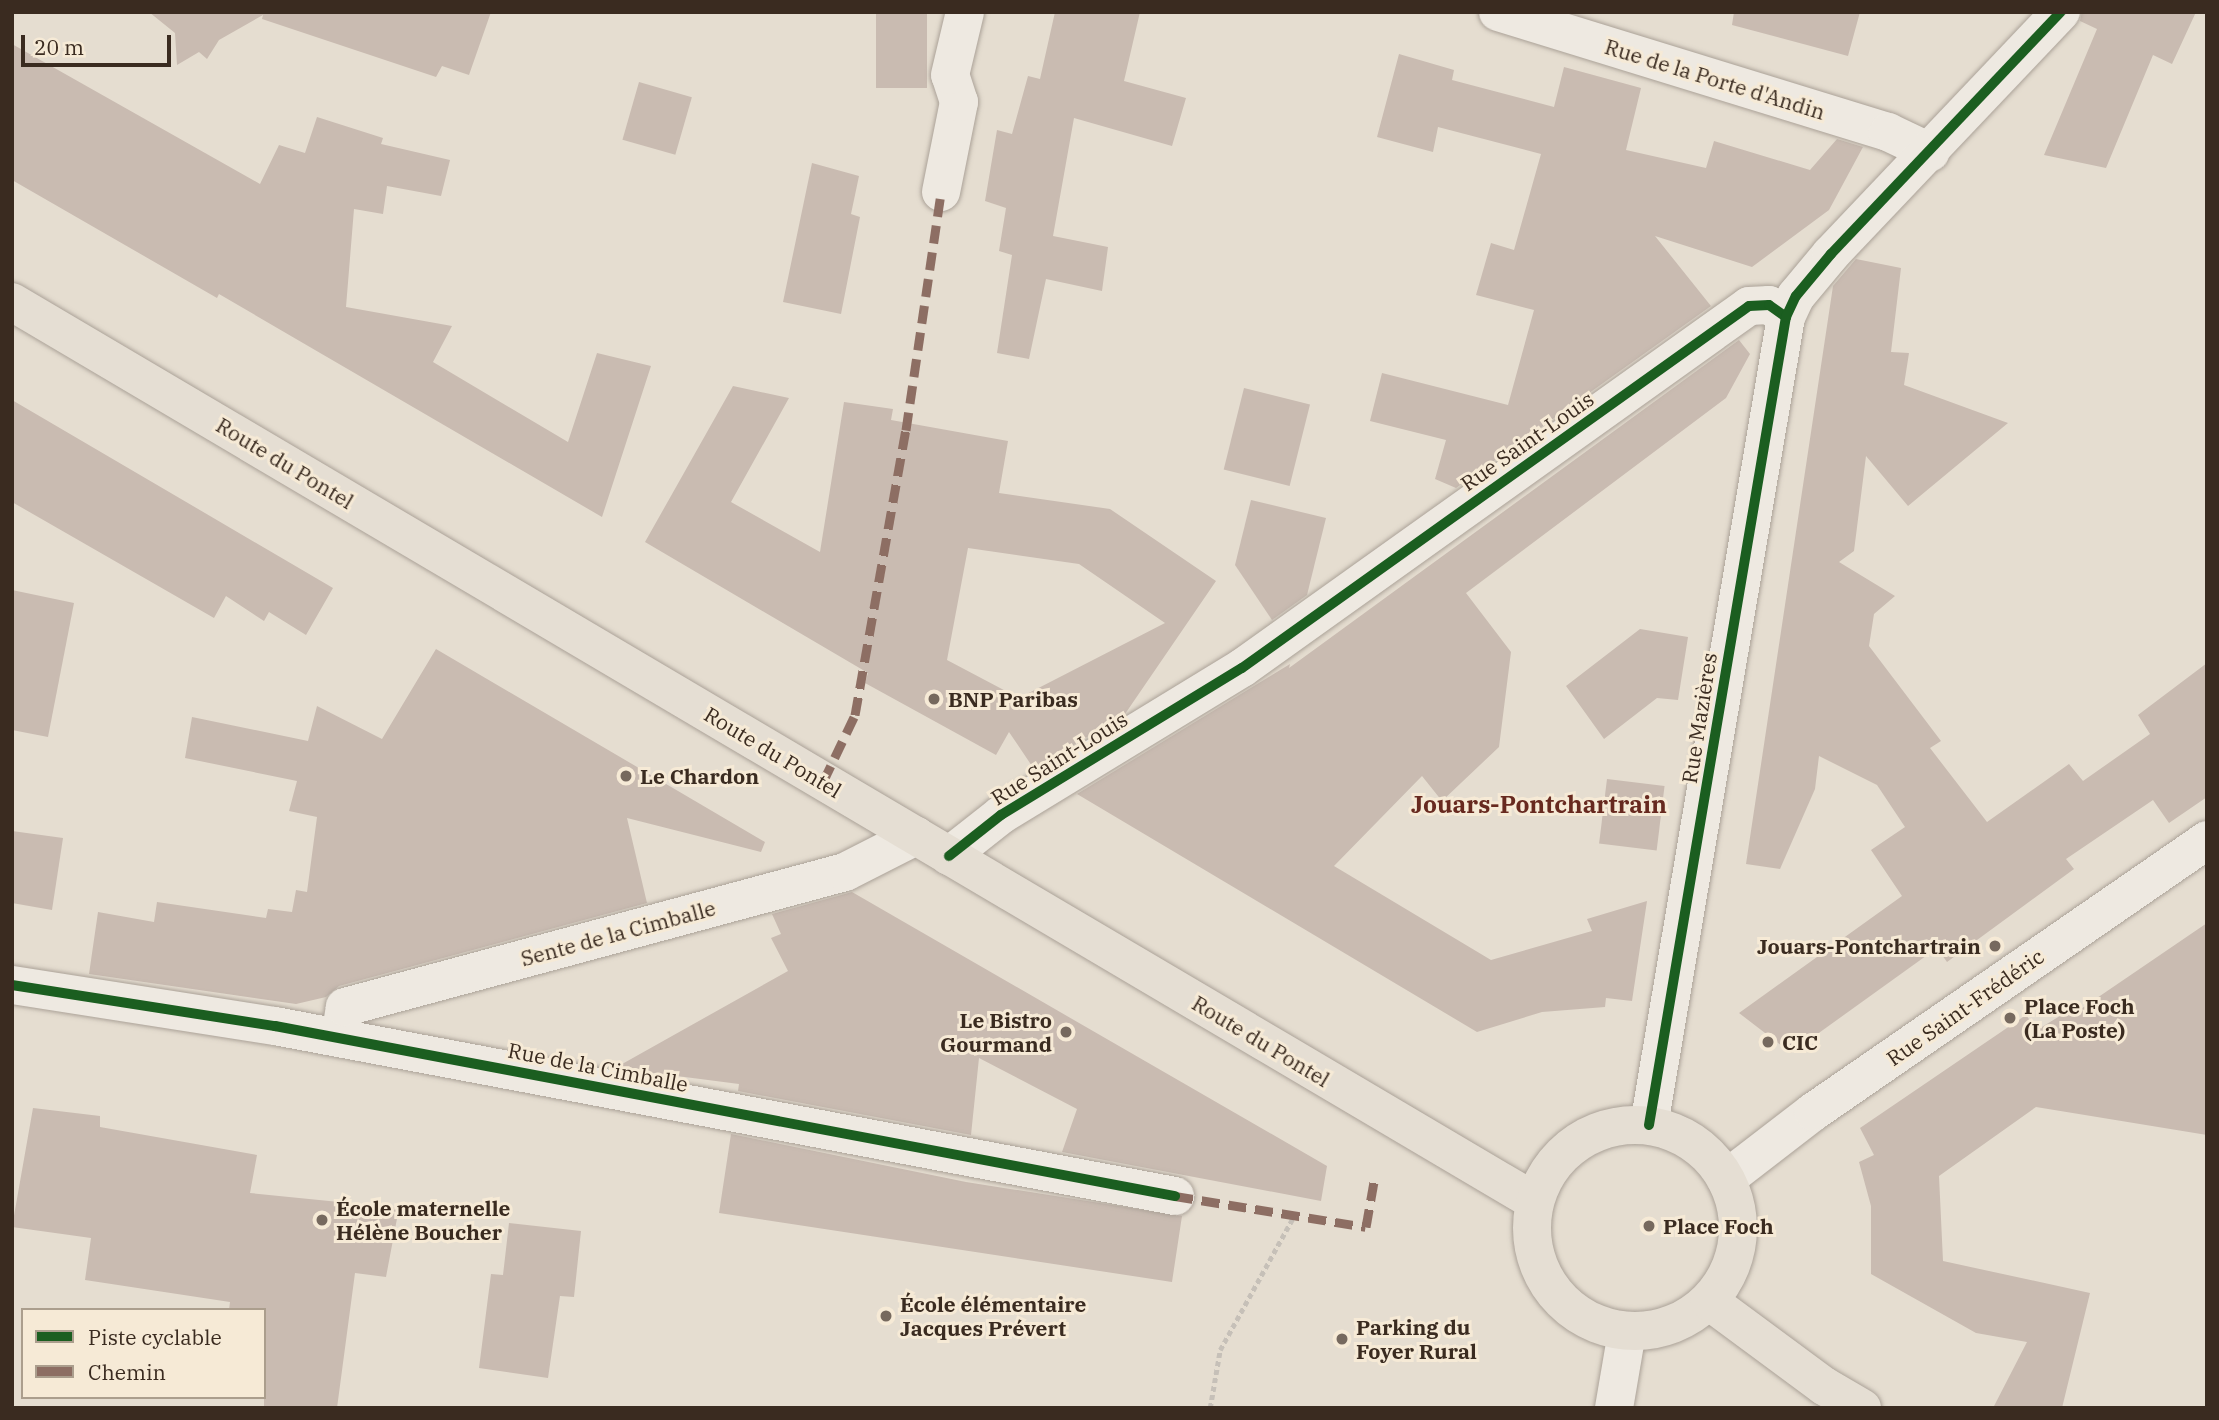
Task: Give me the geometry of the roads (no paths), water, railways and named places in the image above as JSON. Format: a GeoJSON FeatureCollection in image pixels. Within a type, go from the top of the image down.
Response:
{"type":"FeatureCollection","features":[{"type":"Feature","properties":{"kind":"main road","name":"Route du Pontel"},"geometry":{"type":"LineString","coordinates":[[12,302],[1534,1201]]}},
{"type":"Feature","properties":{"kind":"main road"},"geometry":{"type":"LineString","coordinates":[[1619,1125],[1649,1125],[1680,1135],[1707,1154],[1726,1179],[1737,1210],[1738,1243],[1728,1274],[1709,1301],[1685,1319],[1657,1329],[1627,1332],[1580,1315],[1550,1288],[1534,1252],[1531,1231],[1534,1201],[1545,1174],[1565,1151],[1590,1135],[1619,1125]]}},
{"type":"Feature","properties":{"kind":"main road"},"geometry":{"type":"LineString","coordinates":[[1709,1301],[1824,1386],[1862,1408]]}},
{"type":"Feature","properties":{"kind":"street"},"geometry":{"type":"LineString","coordinates":[[940,192],[959,102],[950,75],[965,12]]}},
{"type":"Feature","properties":{"kind":"street","name":"Rue de la Porte d'Andin"},"geometry":{"type":"LineString","coordinates":[[1498,12],[1888,132],[1930,152]]}},
{"type":"Feature","properties":{"kind":"street"},"geometry":{"type":"LineString","coordinates":[[1786,317],[1796,296],[1831,254],[2061,12]]}},
{"type":"Feature","properties":{"kind":"street","name":"Rue Saint-Louis"},"geometry":{"type":"LineString","coordinates":[[949,856],[1001,815],[1242,668],[1749,306],[1769,305],[1786,317]]}},
{"type":"Feature","properties":{"kind":"street","name":"Rue Mazières"},"geometry":{"type":"LineString","coordinates":[[1649,1125],[1786,317]]}},
{"type":"Feature","properties":{"kind":"street","name":"Sente de la Cimballe"},"geometry":{"type":"LineString","coordinates":[[340,1038],[345,1007],[845,872],[916,836]]}},
{"type":"Feature","properties":{"kind":"street","name":"Rue Saint-Frédéric"},"geometry":{"type":"LineString","coordinates":[[1726,1179],[1813,1112],[2207,840]]}},
{"type":"Feature","properties":{"kind":"street","name":"Rue de la Cimballe"},"geometry":{"type":"LineString","coordinates":[[12,985],[340,1038],[1175,1196]]}},
{"type":"Feature","properties":{"kind":"street"},"geometry":{"type":"LineString","coordinates":[[1614,1408],[1627,1332]]}},
{"type":"Feature","properties":{"kind":"place","name":"BNP Paribas"},"geometry":{"type":"Point","coordinates":[934,699]}},
{"type":"Feature","properties":{"kind":"place","name":"Le Chardon"},"geometry":{"type":"Point","coordinates":[626,776]}},
{"type":"Feature","properties":{"kind":"place","name":"Jouars-Pontchartrain"},"geometry":{"type":"Point","coordinates":[1995,946]}},
{"type":"Feature","properties":{"kind":"place","name":"Place Foch (La Poste)"},"geometry":{"type":"Point","coordinates":[2010,1018]}},
{"type":"Feature","properties":{"kind":"place","name":"Le Bistro Gourmand"},"geometry":{"type":"Point","coordinates":[1066,1032]}},
{"type":"Feature","properties":{"kind":"place","name":"CIC"},"geometry":{"type":"Point","coordinates":[1768,1042]}},
{"type":"Feature","properties":{"kind":"place","name":"École maternelle Hélène Boucher"},"geometry":{"type":"Point","coordinates":[322,1220]}},
{"type":"Feature","properties":{"kind":"place","name":"Place Foch"},"geometry":{"type":"Point","coordinates":[1649,1226]}},
{"type":"Feature","properties":{"kind":"place","name":"École élémentaire Jacques Prévert"},"geometry":{"type":"Point","coordinates":[886,1316]}},
{"type":"Feature","properties":{"kind":"place","name":"Parking du Foyer Rural"},"geometry":{"type":"Point","coordinates":[1342,1339]}},
{"type":"Feature","properties":{"kind":"district","name":"Jouars-Pontchartrain"},"geometry":{"type":"Point","coordinates":[1539,805]}}]}
